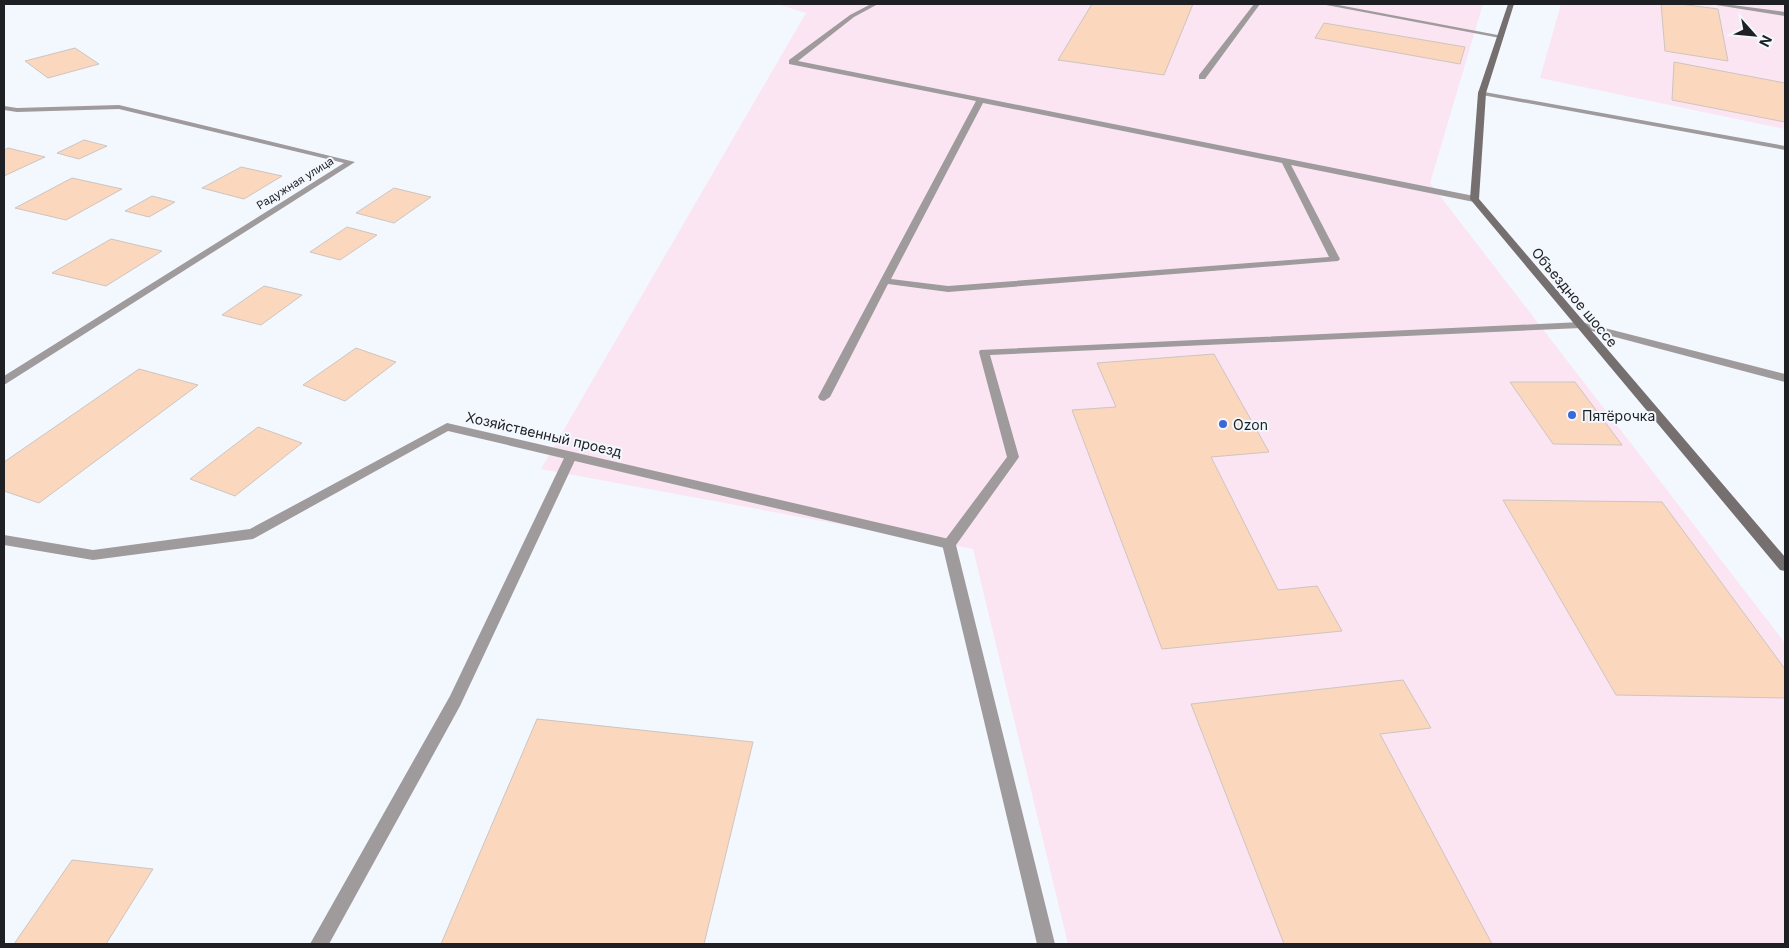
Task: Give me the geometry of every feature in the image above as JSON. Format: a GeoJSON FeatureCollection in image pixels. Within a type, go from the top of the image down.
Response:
{"type":"FeatureCollection","features":[{"type":"Feature","properties":{"kind":"main road"},"geometry":{"type":"LineString","coordinates":[[1474,199],[1482,92],[1511,4]]}},
{"type":"Feature","properties":{"kind":"main road","name":"Объездное шоссе"},"geometry":{"type":"LineString","coordinates":[[1474,199],[1785,566]]}},
{"type":"Feature","properties":{"kind":"street"},"geometry":{"type":"LineString","coordinates":[[875,4],[852,16],[792,62],[1474,199]]}},
{"type":"Feature","properties":{"kind":"street"},"geometry":{"type":"LineString","coordinates":[[1202,77],[1257,4]]}},
{"type":"Feature","properties":{"kind":"street"},"geometry":{"type":"LineString","coordinates":[[1324,4],[1500,36]]}},
{"type":"Feature","properties":{"kind":"street"},"geometry":{"type":"LineString","coordinates":[[1714,4],[1785,14]]}},
{"type":"Feature","properties":{"kind":"street"},"geometry":{"type":"LineString","coordinates":[[1482,92],[1785,148]]}},
{"type":"Feature","properties":{"kind":"street"},"geometry":{"type":"LineString","coordinates":[[824,397],[980,100]]}},
{"type":"Feature","properties":{"kind":"street","name":"Радужная улица"},"geometry":{"type":"LineString","coordinates":[[4,108],[17,110],[119,107],[351,162],[4,381]]}},
{"type":"Feature","properties":{"kind":"street"},"geometry":{"type":"LineString","coordinates":[[886,281],[948,288],[1335,259],[1285,161]]}},
{"type":"Feature","properties":{"kind":"street"},"geometry":{"type":"LineString","coordinates":[[1046,944],[949,544],[1013,457],[984,352],[1581,325],[1785,378]]}},
{"type":"Feature","properties":{"kind":"street","name":"Хозяйственный проезд"},"geometry":{"type":"LineString","coordinates":[[4,540],[93,555],[252,534],[447,427],[949,544]]}},
{"type":"Feature","properties":{"kind":"street"},"geometry":{"type":"LineString","coordinates":[[319,944],[455,701],[571,456]]}},
{"type":"Feature","properties":{"kind":"shaded area"},"geometry":{"type":"Polygon","coordinates":[[[777,4],[1483,4],[1430,183],[1785,643],[1785,944],[1068,944],[973,549],[541,469],[806,13],[777,4]]]}},
{"type":"Feature","properties":{"kind":"shaded area"},"geometry":{"type":"Polygon","coordinates":[[[1561,4],[1785,4],[1785,129],[1540,78],[1561,4]]]}},
{"type":"Feature","properties":{"kind":"building"},"geometry":{"type":"Polygon","coordinates":[[[1092,4],[1193,4],[1164,75],[1058,60],[1092,4]]]}},
{"type":"Feature","properties":{"kind":"building"},"geometry":{"type":"Polygon","coordinates":[[[1661,4],[1680,4],[1718,9],[1728,61],[1665,51],[1661,4]]]}},
{"type":"Feature","properties":{"kind":"building"},"geometry":{"type":"Polygon","coordinates":[[[1324,23],[1465,47],[1460,64],[1315,38],[1324,23]]]}},
{"type":"Feature","properties":{"kind":"building"},"geometry":{"type":"Polygon","coordinates":[[[75,48],[99,64],[48,78],[25,61],[75,48]]]}},
{"type":"Feature","properties":{"kind":"building"},"geometry":{"type":"Polygon","coordinates":[[[1674,62],[1785,83],[1785,122],[1672,100],[1674,62]]]}},
{"type":"Feature","properties":{"kind":"building"},"geometry":{"type":"Polygon","coordinates":[[[84,140],[107,146],[79,159],[57,153],[84,140]]]}},
{"type":"Feature","properties":{"kind":"building"},"geometry":{"type":"Polygon","coordinates":[[[8,148],[45,157],[4,176],[4,150],[8,148]]]}},
{"type":"Feature","properties":{"kind":"building"},"geometry":{"type":"Polygon","coordinates":[[[241,167],[282,176],[244,199],[202,188],[241,167]]]}},
{"type":"Feature","properties":{"kind":"building"},"geometry":{"type":"Polygon","coordinates":[[[72,178],[122,189],[66,220],[15,208],[72,178]]]}},
{"type":"Feature","properties":{"kind":"building"},"geometry":{"type":"Polygon","coordinates":[[[394,188],[431,197],[394,223],[356,213],[394,188]]]}},
{"type":"Feature","properties":{"kind":"building"},"geometry":{"type":"Polygon","coordinates":[[[152,196],[175,202],[149,217],[125,211],[152,196]]]}},
{"type":"Feature","properties":{"kind":"building"},"geometry":{"type":"Polygon","coordinates":[[[347,227],[377,235],[340,260],[310,252],[347,227]]]}},
{"type":"Feature","properties":{"kind":"building"},"geometry":{"type":"Polygon","coordinates":[[[111,239],[162,251],[106,286],[52,273],[111,239]]]}},
{"type":"Feature","properties":{"kind":"building"},"geometry":{"type":"Polygon","coordinates":[[[264,286],[302,295],[261,325],[222,315],[264,286]]]}},
{"type":"Feature","properties":{"kind":"building"},"geometry":{"type":"Polygon","coordinates":[[[356,348],[396,362],[345,401],[303,385],[356,348]]]}},
{"type":"Feature","properties":{"kind":"building"},"geometry":{"type":"Polygon","coordinates":[[[1214,354],[1269,452],[1211,457],[1278,590],[1317,586],[1342,631],[1162,649],[1072,410],[1116,407],[1097,363],[1214,354]]]}},
{"type":"Feature","properties":{"kind":"building"},"geometry":{"type":"Polygon","coordinates":[[[139,369],[198,385],[39,503],[4,491],[4,462],[139,369]]]}},
{"type":"Feature","properties":{"kind":"building"},"geometry":{"type":"Polygon","coordinates":[[[1510,382],[1575,382],[1622,445],[1553,444],[1510,382]]]}},
{"type":"Feature","properties":{"kind":"building"},"geometry":{"type":"Polygon","coordinates":[[[258,427],[302,443],[235,496],[190,479],[258,427]]]}},
{"type":"Feature","properties":{"kind":"building"},"geometry":{"type":"Polygon","coordinates":[[[1503,500],[1662,502],[1785,669],[1785,698],[1616,695],[1503,500]]]}},
{"type":"Feature","properties":{"kind":"building"},"geometry":{"type":"Polygon","coordinates":[[[1403,680],[1431,728],[1380,734],[1492,944],[1284,944],[1191,704],[1403,680]]]}},
{"type":"Feature","properties":{"kind":"building"},"geometry":{"type":"Polygon","coordinates":[[[537,719],[753,742],[704,944],[441,944],[537,719]]]}},
{"type":"Feature","properties":{"kind":"building"},"geometry":{"type":"Polygon","coordinates":[[[72,860],[153,869],[106,944],[14,944],[72,860]]]}},
{"type":"Feature","properties":{"kind":"place","name":"Пятёрочка"},"geometry":{"type":"Point","coordinates":[1572,415]}},
{"type":"Feature","properties":{"kind":"place","name":"Ozon"},"geometry":{"type":"Point","coordinates":[1223,424]}}]}
